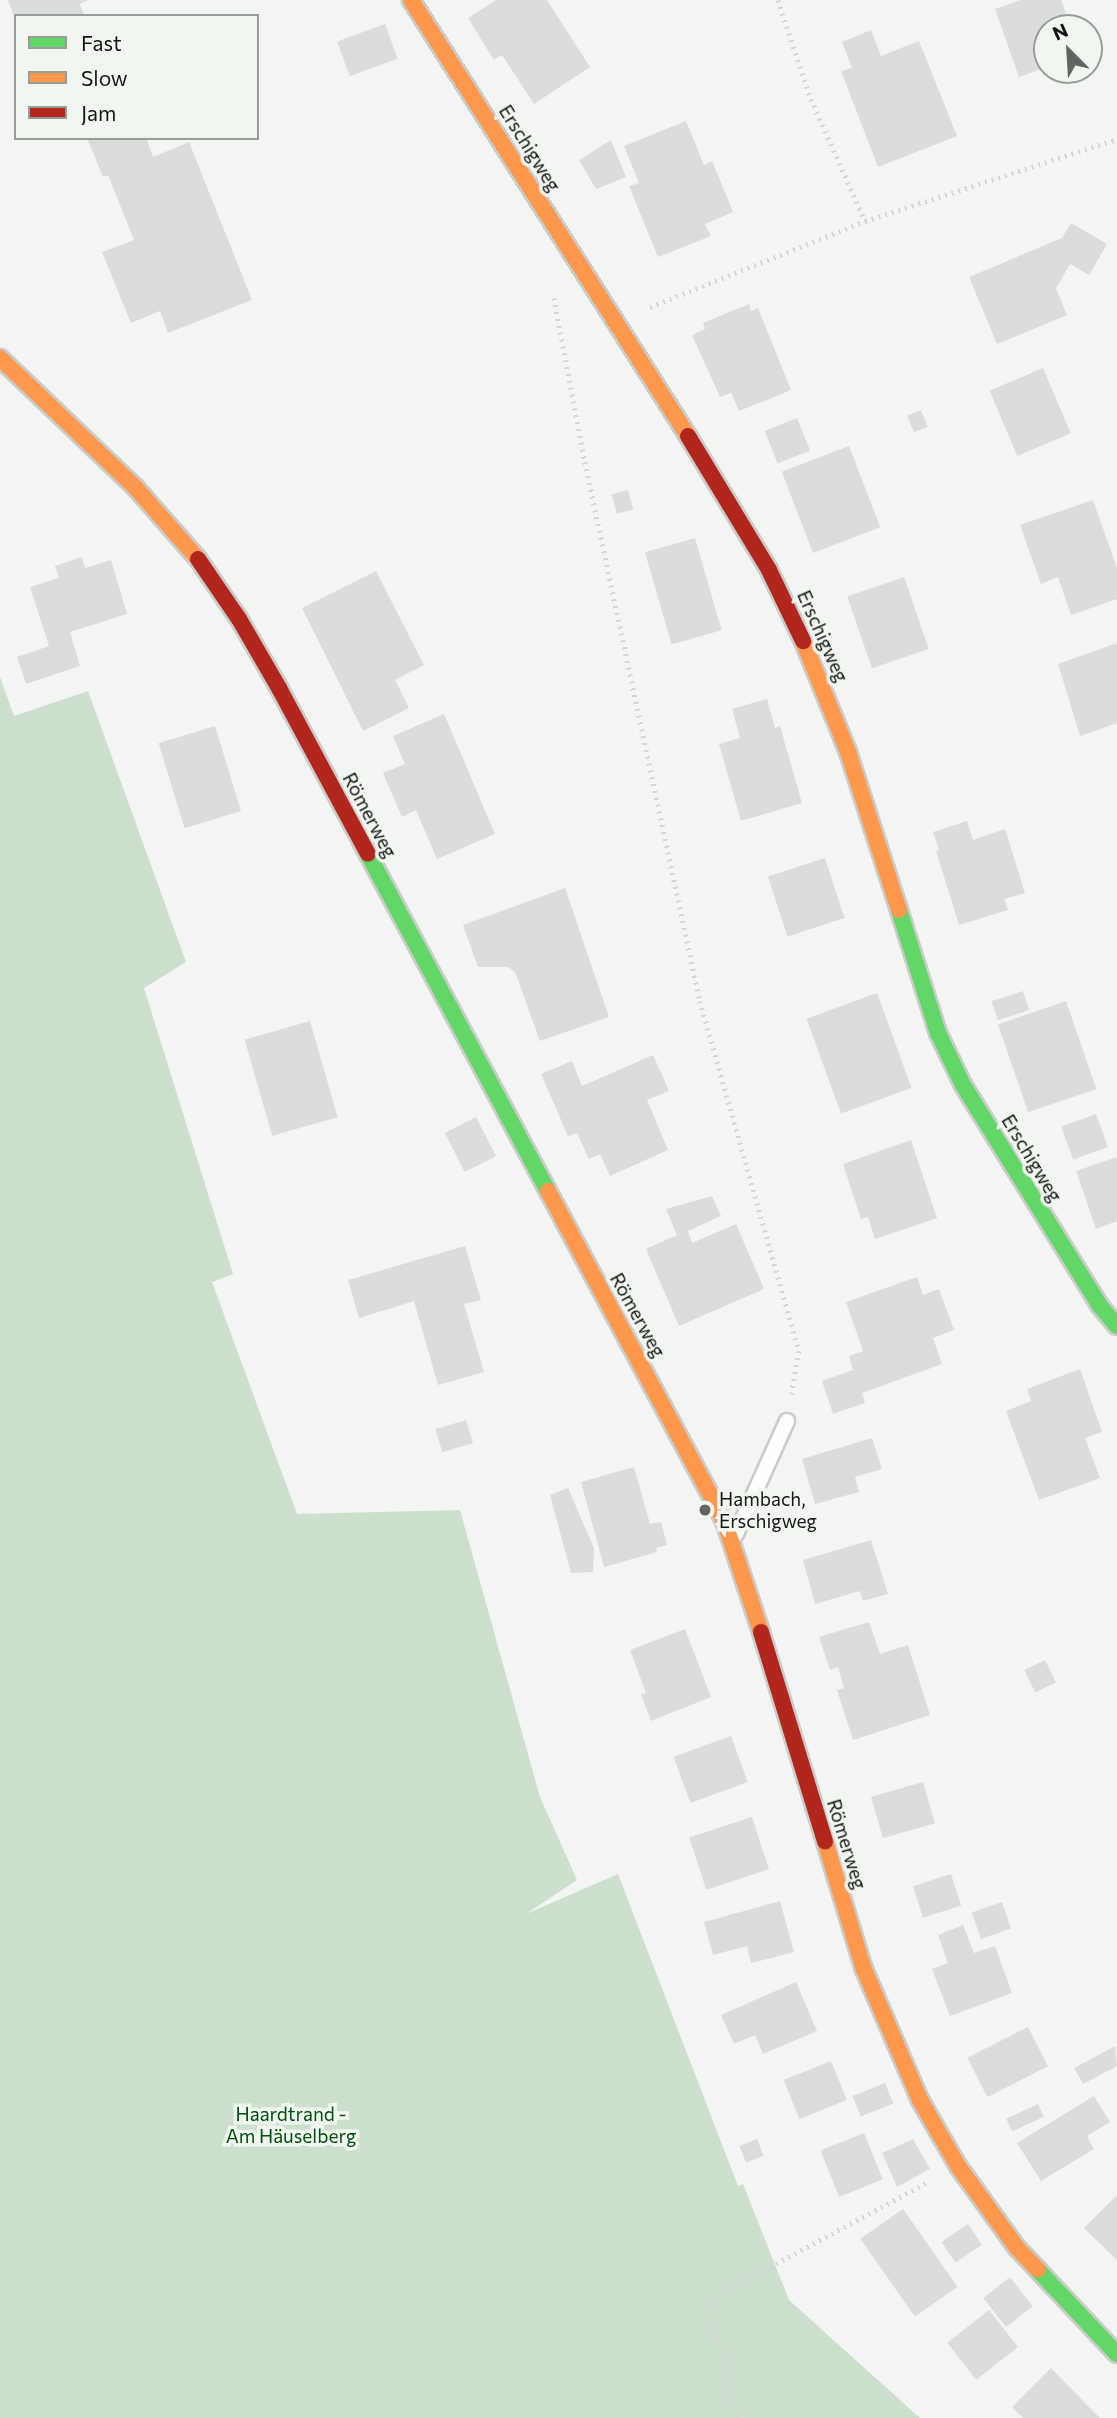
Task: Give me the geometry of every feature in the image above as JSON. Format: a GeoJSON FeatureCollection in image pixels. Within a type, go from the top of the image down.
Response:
{"type":"FeatureCollection","features":[{"type":"Feature","properties":{"kind":"street","name":"Erschigweg"},"geometry":{"type":"LineString","coordinates":[[411,0],[613,322],[722,489],[795,621],[848,751],[938,1033],[963,1085],[1070,1261],[1117,1326]]}},
{"type":"Feature","properties":{"kind":"street","name":"Römerweg"},"geometry":{"type":"LineString","coordinates":[[0,358],[135,487],[198,558],[239,619],[639,1360],[733,1542],[863,1968],[889,2035],[920,2100],[958,2166],[1017,2248],[1117,2354]]}},
{"type":"Feature","properties":{"kind":"lane"},"geometry":{"type":"LineString","coordinates":[[733,1542],[787,1421]]}},
{"type":"Feature","properties":{"kind":"path"},"geometry":{"type":"LineString","coordinates":[[778,0],[811,99],[864,221]]}},
{"type":"Feature","properties":{"kind":"path"},"geometry":{"type":"LineString","coordinates":[[613,322],[864,221],[1117,139]]}},
{"type":"Feature","properties":{"kind":"path"},"geometry":{"type":"LineString","coordinates":[[570,252],[558,270],[553,288],[555,309],[700,1001],[799,1351],[787,1421]]}},
{"type":"Feature","properties":{"kind":"path"},"geometry":{"type":"LineString","coordinates":[[738,2418],[708,2300],[958,2166]]}},
{"type":"Feature","properties":{"kind":"green space","name":"Haardtrand - Am Häuselberg"},"geometry":{"type":"Polygon","coordinates":[[[0,677],[14,716],[88,691],[186,962],[144,988],[233,1274],[212,1282],[297,1514],[460,1510],[540,1797],[577,1880],[526,1914],[618,1874],[738,2186],[743,2184],[789,2300],[920,2418],[0,2418],[0,677]]]}},
{"type":"Feature","properties":{"kind":"building"},"geometry":{"type":"Polygon","coordinates":[[[8,0],[88,0],[80,4],[83,14],[14,16],[8,0]]]}},
{"type":"Feature","properties":{"kind":"building"},"geometry":{"type":"Polygon","coordinates":[[[496,0],[547,0],[590,67],[534,104],[502,55],[494,60],[468,18],[496,0]]]}},
{"type":"Feature","properties":{"kind":"building"},"geometry":{"type":"Polygon","coordinates":[[[1021,0],[1061,0],[1066,14],[1033,14],[1033,72],[1019,77],[995,9],[1021,0]]]}},
{"type":"Feature","properties":{"kind":"building"},"geometry":{"type":"Polygon","coordinates":[[[385,24],[398,59],[350,76],[337,41],[385,24]]]}},
{"type":"Feature","properties":{"kind":"building"},"geometry":{"type":"Polygon","coordinates":[[[871,30],[881,56],[919,41],[957,136],[878,167],[841,71],[852,68],[842,42],[871,30]]]}},
{"type":"Feature","properties":{"kind":"building"},"geometry":{"type":"Polygon","coordinates":[[[686,121],[704,165],[712,161],[733,212],[705,224],[711,236],[658,257],[629,186],[639,183],[624,146],[686,121]]]}},
{"type":"Feature","properties":{"kind":"building"},"geometry":{"type":"Polygon","coordinates":[[[88,140],[147,140],[153,157],[189,142],[252,300],[168,333],[160,311],[131,323],[102,252],[134,240],[108,175],[103,177],[88,140]]]}},
{"type":"Feature","properties":{"kind":"building"},"geometry":{"type":"Polygon","coordinates":[[[611,140],[626,177],[596,189],[579,160],[611,140]]]}},
{"type":"Feature","properties":{"kind":"building"},"geometry":{"type":"Polygon","coordinates":[[[1071,223],[1107,244],[1089,275],[1070,264],[1056,288],[1067,315],[997,344],[969,277],[1062,238],[1071,223]]]}},
{"type":"Feature","properties":{"kind":"building"},"geometry":{"type":"Polygon","coordinates":[[[749,304],[751,311],[758,308],[791,390],[739,411],[731,393],[720,397],[692,335],[705,329],[703,323],[749,304]]]}},
{"type":"Feature","properties":{"kind":"building"},"geometry":{"type":"Polygon","coordinates":[[[1043,368],[1071,433],[1017,456],[990,391],[1043,368]]]}},
{"type":"Feature","properties":{"kind":"building"},"geometry":{"type":"Polygon","coordinates":[[[921,410],[928,427],[914,432],[907,416],[921,410]]]}},
{"type":"Feature","properties":{"kind":"building"},"geometry":{"type":"Polygon","coordinates":[[[797,418],[810,450],[778,464],[765,431],[797,418]]]}},
{"type":"Feature","properties":{"kind":"building"},"geometry":{"type":"Polygon","coordinates":[[[849,446],[880,527],[813,553],[782,472],[849,446]]]}},
{"type":"Feature","properties":{"kind":"building"},"geometry":{"type":"Polygon","coordinates":[[[628,490],[633,509],[617,514],[612,494],[628,490]]]}},
{"type":"Feature","properties":{"kind":"building"},"geometry":{"type":"Polygon","coordinates":[[[1093,500],[1117,568],[1117,599],[1071,615],[1058,577],[1041,584],[1020,525],[1093,500]]]}},
{"type":"Feature","properties":{"kind":"building"},"geometry":{"type":"Polygon","coordinates":[[[695,538],[721,630],[671,645],[645,552],[695,538]]]}},
{"type":"Feature","properties":{"kind":"building"},"geometry":{"type":"Polygon","coordinates":[[[82,557],[85,568],[111,560],[127,614],[70,632],[80,666],[26,684],[17,657],[49,646],[30,587],[59,578],[55,566],[82,557]]]}},
{"type":"Feature","properties":{"kind":"building"},"geometry":{"type":"Polygon","coordinates":[[[376,571],[424,665],[395,680],[409,708],[363,731],[302,608],[376,571]]]}},
{"type":"Feature","properties":{"kind":"building"},"geometry":{"type":"Polygon","coordinates":[[[904,577],[929,649],[872,668],[847,597],[904,577]]]}},
{"type":"Feature","properties":{"kind":"building"},"geometry":{"type":"Polygon","coordinates":[[[1117,643],[1117,723],[1080,736],[1058,664],[1117,643]]]}},
{"type":"Feature","properties":{"kind":"building"},"geometry":{"type":"Polygon","coordinates":[[[767,699],[775,728],[780,726],[802,803],[741,821],[719,744],[740,738],[732,709],[767,699]]]}},
{"type":"Feature","properties":{"kind":"building"},"geometry":{"type":"Polygon","coordinates":[[[444,714],[495,834],[437,859],[416,810],[402,817],[383,773],[405,764],[393,736],[444,714]]]}},
{"type":"Feature","properties":{"kind":"building"},"geometry":{"type":"Polygon","coordinates":[[[215,726],[241,811],[185,828],[159,743],[215,726]]]}},
{"type":"Feature","properties":{"kind":"building"},"geometry":{"type":"Polygon","coordinates":[[[967,821],[973,840],[1005,829],[1025,893],[1004,899],[1008,910],[959,925],[936,851],[939,850],[933,832],[967,821]]]}},
{"type":"Feature","properties":{"kind":"building"},"geometry":{"type":"Polygon","coordinates":[[[825,858],[844,918],[787,936],[768,877],[825,858]]]}},
{"type":"Feature","properties":{"kind":"building"},"geometry":{"type":"Polygon","coordinates":[[[565,888],[609,1017],[540,1041],[515,972],[508,967],[478,967],[463,925],[565,888]]]}},
{"type":"Feature","properties":{"kind":"building"},"geometry":{"type":"Polygon","coordinates":[[[1023,991],[1029,1010],[998,1020],[992,1001],[1023,991]]]}},
{"type":"Feature","properties":{"kind":"building"},"geometry":{"type":"Polygon","coordinates":[[[877,993],[912,1088],[841,1114],[807,1019],[877,993]]]}},
{"type":"Feature","properties":{"kind":"building"},"geometry":{"type":"Polygon","coordinates":[[[1066,1001],[1096,1089],[1028,1112],[998,1024],[1066,1001]]]}},
{"type":"Feature","properties":{"kind":"building"},"geometry":{"type":"Polygon","coordinates":[[[310,1021],[338,1117],[272,1136],[245,1040],[310,1021]]]}},
{"type":"Feature","properties":{"kind":"building"},"geometry":{"type":"Polygon","coordinates":[[[653,1055],[669,1091],[647,1100],[668,1150],[610,1176],[600,1154],[589,1159],[577,1133],[568,1136],[541,1074],[572,1061],[582,1086],[653,1055]]]}},
{"type":"Feature","properties":{"kind":"building"},"geometry":{"type":"Polygon","coordinates":[[[1096,1114],[1108,1147],[1073,1160],[1061,1127],[1096,1114]]]}},
{"type":"Feature","properties":{"kind":"building"},"geometry":{"type":"Polygon","coordinates":[[[476,1117],[496,1156],[465,1172],[445,1133],[476,1117]]]}},
{"type":"Feature","properties":{"kind":"building"},"geometry":{"type":"Polygon","coordinates":[[[911,1140],[937,1218],[875,1239],[868,1217],[861,1219],[843,1164],[911,1140]]]}},
{"type":"Feature","properties":{"kind":"building"},"geometry":{"type":"Polygon","coordinates":[[[1117,1157],[1117,1221],[1096,1229],[1076,1171],[1117,1157]]]}},
{"type":"Feature","properties":{"kind":"building"},"geometry":{"type":"Polygon","coordinates":[[[712,1196],[721,1216],[688,1231],[692,1243],[736,1224],[764,1289],[679,1326],[646,1249],[677,1235],[666,1209],[712,1196]]]}},
{"type":"Feature","properties":{"kind":"building"},"geometry":{"type":"Polygon","coordinates":[[[465,1246],[481,1300],[464,1304],[484,1372],[438,1385],[414,1301],[359,1318],[348,1280],[465,1246]]]}},
{"type":"Feature","properties":{"kind":"building"},"geometry":{"type":"Polygon","coordinates":[[[917,1277],[923,1295],[939,1289],[954,1330],[933,1338],[942,1364],[862,1393],[865,1403],[833,1414],[822,1381],[853,1370],[849,1356],[863,1351],[846,1302],[917,1277]]]}},
{"type":"Feature","properties":{"kind":"building"},"geometry":{"type":"Polygon","coordinates":[[[1080,1369],[1102,1432],[1085,1438],[1100,1478],[1039,1500],[1006,1411],[1031,1401],[1027,1389],[1080,1369]]]}},
{"type":"Feature","properties":{"kind":"building"},"geometry":{"type":"Polygon","coordinates":[[[466,1420],[473,1443],[442,1452],[435,1429],[466,1420]]]}},
{"type":"Feature","properties":{"kind":"building"},"geometry":{"type":"Polygon","coordinates":[[[872,1438],[882,1469],[855,1477],[859,1492],[815,1504],[802,1459],[872,1438]]]}},
{"type":"Feature","properties":{"kind":"building"},"geometry":{"type":"Polygon","coordinates":[[[634,1467],[650,1524],[661,1522],[667,1545],[656,1548],[657,1552],[604,1567],[581,1482],[634,1467]]]}},
{"type":"Feature","properties":{"kind":"building"},"geometry":{"type":"Polygon","coordinates":[[[568,1488],[594,1548],[593,1572],[571,1573],[550,1495],[568,1488]]]}},
{"type":"Feature","properties":{"kind":"building"},"geometry":{"type":"Polygon","coordinates":[[[871,1540],[888,1594],[863,1601],[860,1591],[815,1604],[803,1560],[871,1540]]]}},
{"type":"Feature","properties":{"kind":"building"},"geometry":{"type":"Polygon","coordinates":[[[869,1622],[880,1654],[908,1645],[930,1715],[853,1740],[837,1690],[844,1688],[838,1667],[830,1670],[819,1637],[869,1622]]]}},
{"type":"Feature","properties":{"kind":"building"},"geometry":{"type":"Polygon","coordinates":[[[685,1629],[711,1697],[651,1721],[641,1694],[646,1693],[630,1650],[685,1629]]]}},
{"type":"Feature","properties":{"kind":"building"},"geometry":{"type":"Polygon","coordinates":[[[1045,1660],[1056,1682],[1035,1693],[1024,1670],[1045,1660]]]}},
{"type":"Feature","properties":{"kind":"building"},"geometry":{"type":"Polygon","coordinates":[[[731,1736],[748,1782],[690,1803],[674,1757],[731,1736]]]}},
{"type":"Feature","properties":{"kind":"building"},"geometry":{"type":"Polygon","coordinates":[[[923,1782],[935,1823],[883,1838],[871,1797],[923,1782]]]}},
{"type":"Feature","properties":{"kind":"building"},"geometry":{"type":"Polygon","coordinates":[[[752,1817],[769,1869],[706,1890],[689,1837],[752,1817]]]}},
{"type":"Feature","properties":{"kind":"building"},"geometry":{"type":"Polygon","coordinates":[[[951,1874],[961,1905],[923,1918],[913,1886],[951,1874]]]}},
{"type":"Feature","properties":{"kind":"building"},"geometry":{"type":"Polygon","coordinates":[[[780,1901],[794,1952],[751,1963],[747,1946],[713,1955],[704,1922],[780,1901]]]}},
{"type":"Feature","properties":{"kind":"building"},"geometry":{"type":"Polygon","coordinates":[[[1002,1902],[1011,1928],[981,1939],[972,1912],[1002,1902]]]}},
{"type":"Feature","properties":{"kind":"building"},"geometry":{"type":"Polygon","coordinates":[[[963,1925],[974,1953],[995,1946],[1012,1993],[950,2016],[932,1969],[948,1963],[938,1935],[963,1925]]]}},
{"type":"Feature","properties":{"kind":"building"},"geometry":{"type":"Polygon","coordinates":[[[796,1982],[817,2031],[763,2054],[755,2035],[734,2044],[721,2015],[796,1982]]]}},
{"type":"Feature","properties":{"kind":"building"},"geometry":{"type":"Polygon","coordinates":[[[1028,2027],[1048,2066],[987,2097],[967,2058],[1028,2027]]]}},
{"type":"Feature","properties":{"kind":"building"},"geometry":{"type":"Polygon","coordinates":[[[1115,2046],[1117,2066],[1083,2084],[1074,2068],[1115,2046]]]}},
{"type":"Feature","properties":{"kind":"building"},"geometry":{"type":"Polygon","coordinates":[[[831,2061],[847,2100],[799,2119],[784,2080],[831,2061]]]}},
{"type":"Feature","properties":{"kind":"building"},"geometry":{"type":"Polygon","coordinates":[[[885,2083],[893,2103],[861,2117],[853,2096],[885,2083]]]}},
{"type":"Feature","properties":{"kind":"building"},"geometry":{"type":"Polygon","coordinates":[[[1094,2096],[1110,2122],[1087,2136],[1094,2149],[1041,2181],[1017,2143],[1094,2096]]]}},
{"type":"Feature","properties":{"kind":"building"},"geometry":{"type":"Polygon","coordinates":[[[1038,2104],[1044,2117],[1012,2131],[1006,2119],[1038,2104]]]}},
{"type":"Feature","properties":{"kind":"building"},"geometry":{"type":"Polygon","coordinates":[[[864,2133],[883,2179],[839,2197],[820,2151],[864,2133]]]}},
{"type":"Feature","properties":{"kind":"building"},"geometry":{"type":"Polygon","coordinates":[[[757,2139],[764,2156],[746,2163],[739,2146],[757,2139]]]}},
{"type":"Feature","properties":{"kind":"building"},"geometry":{"type":"Polygon","coordinates":[[[913,2139],[930,2169],[897,2187],[882,2153],[913,2139]]]}},
{"type":"Feature","properties":{"kind":"building"},"geometry":{"type":"Polygon","coordinates":[[[1117,2195],[1117,2260],[1084,2228],[1117,2195]]]}},
{"type":"Feature","properties":{"kind":"building"},"geometry":{"type":"Polygon","coordinates":[[[903,2209],[957,2287],[915,2317],[860,2239],[903,2209]]]}},
{"type":"Feature","properties":{"kind":"building"},"geometry":{"type":"Polygon","coordinates":[[[968,2224],[982,2245],[955,2263],[941,2242],[968,2224]]]}},
{"type":"Feature","properties":{"kind":"building"},"geometry":{"type":"Polygon","coordinates":[[[1010,2277],[1033,2306],[1006,2327],[983,2298],[1010,2277]]]}},
{"type":"Feature","properties":{"kind":"building"},"geometry":{"type":"Polygon","coordinates":[[[989,2310],[1018,2347],[976,2380],[947,2343],[989,2310]]]}},
{"type":"Feature","properties":{"kind":"building"},"geometry":{"type":"Polygon","coordinates":[[[1051,2368],[1100,2418],[1023,2418],[1012,2407],[1051,2368]]]}},
{"type":"Feature","properties":{"kind":"traffic: fast"},"geometry":{"type":"LineString","coordinates":[[368,854],[548,1191]]}},
{"type":"Feature","properties":{"kind":"traffic: fast"},"geometry":{"type":"LineString","coordinates":[[899,910],[938,1033],[963,1085],[1100,1306],[1117,1326]]}},
{"type":"Feature","properties":{"kind":"traffic: fast"},"geometry":{"type":"LineString","coordinates":[[1038,2270],[1117,2354]]}},
{"type":"Feature","properties":{"kind":"traffic: slow"},"geometry":{"type":"LineString","coordinates":[[411,0],[688,436]]}},
{"type":"Feature","properties":{"kind":"traffic: slow"},"geometry":{"type":"LineString","coordinates":[[0,358],[135,487],[198,559]]}},
{"type":"Feature","properties":{"kind":"traffic: slow"},"geometry":{"type":"LineString","coordinates":[[803,641],[848,752],[899,910]]}},
{"type":"Feature","properties":{"kind":"traffic: slow"},"geometry":{"type":"LineString","coordinates":[[548,1191],[725,1523],[761,1632]]}},
{"type":"Feature","properties":{"kind":"traffic: slow"},"geometry":{"type":"LineString","coordinates":[[825,1841],[863,1967],[920,2100],[958,2166],[1017,2248],[1038,2270]]}},
{"type":"Feature","properties":{"kind":"traffic: jam"},"geometry":{"type":"LineString","coordinates":[[688,436],[769,570],[803,641]]}},
{"type":"Feature","properties":{"kind":"traffic: jam"},"geometry":{"type":"LineString","coordinates":[[198,559],[239,619],[279,688],[368,854]]}},
{"type":"Feature","properties":{"kind":"traffic: jam"},"geometry":{"type":"LineString","coordinates":[[761,1632],[825,1841]]}},
{"type":"Feature","properties":{"kind":"place","name":"Hambach, Erschigweg"},"geometry":{"type":"Point","coordinates":[705,1510]}}]}
